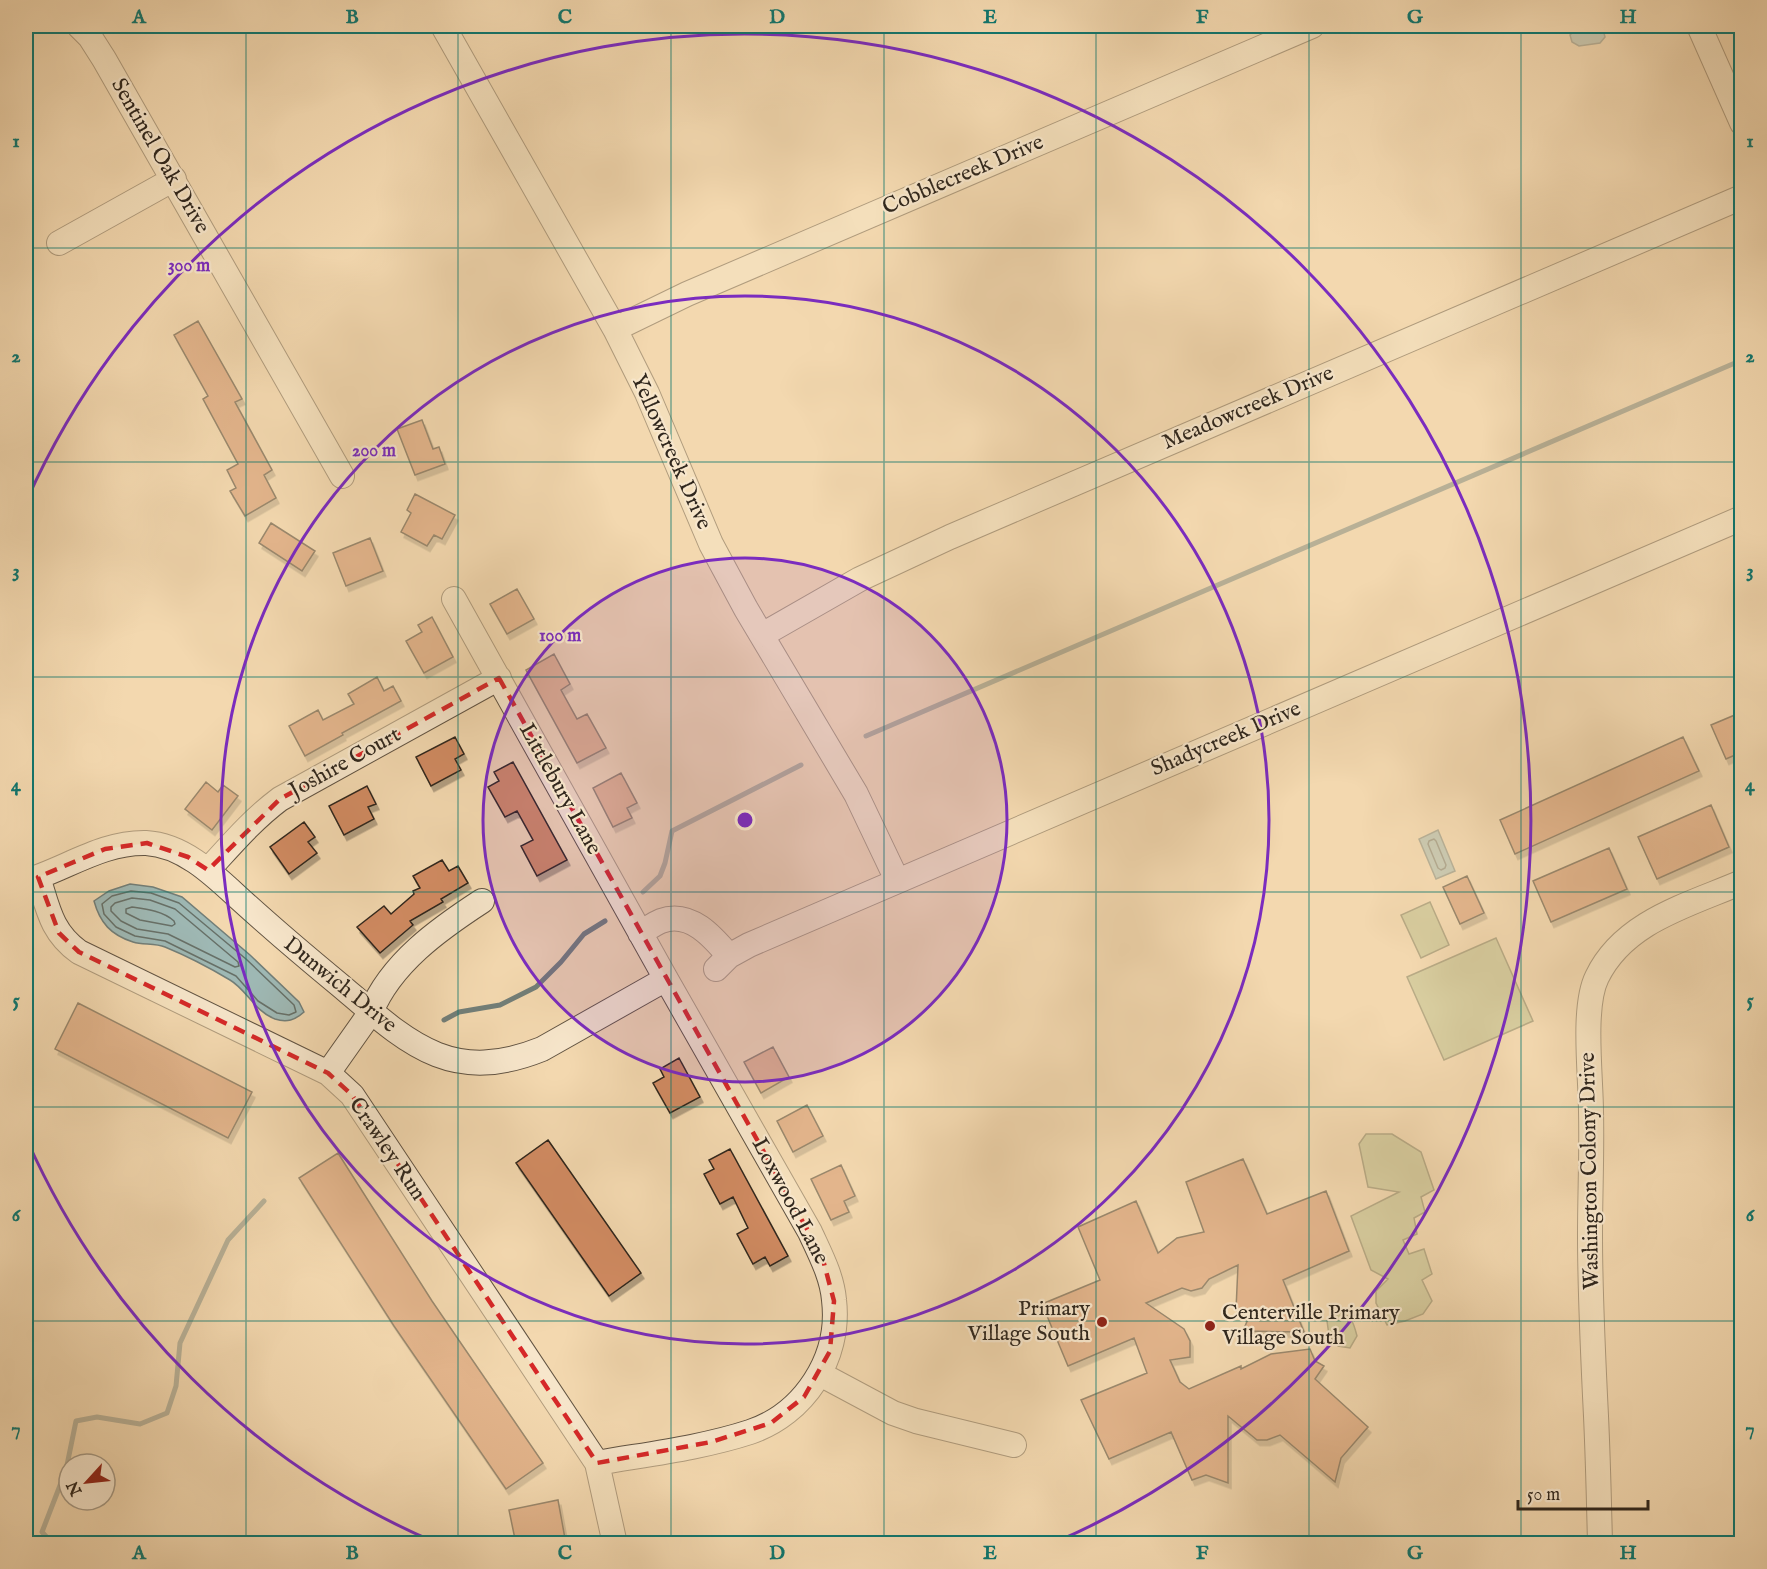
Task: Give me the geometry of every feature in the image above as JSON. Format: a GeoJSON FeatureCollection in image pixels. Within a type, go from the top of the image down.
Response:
{"type":"FeatureCollection","features":[{"type":"Feature","properties":{"kind":"street","name":"Sentinel Oak Drive"},"geometry":{"type":"LineString","coordinates":[[79,26],[90,37],[104,59],[342,476]]}},
{"type":"Feature","properties":{"kind":"street","name":"Yellowcreek Drive"},"geometry":{"type":"LineString","coordinates":[[443,26],[615,329],[647,393],[711,544],[746,609],[856,794],[897,880]]}},
{"type":"Feature","properties":{"kind":"street","name":"Cobblecreek Drive"},"geometry":{"type":"LineString","coordinates":[[615,329],[698,290],[1311,26]]}},
{"type":"Feature","properties":{"kind":"street"},"geometry":{"type":"LineString","coordinates":[[1699,26],[1742,123]]}},
{"type":"Feature","properties":{"kind":"street"},"geometry":{"type":"LineString","coordinates":[[59,243],[174,179]]}},
{"type":"Feature","properties":{"kind":"street","name":"Meadowcreek Drive"},"geometry":{"type":"LineString","coordinates":[[762,635],[860,579],[950,537],[1742,197]]}},
{"type":"Feature","properties":{"kind":"street","name":"Shadycreek Drive"},"geometry":{"type":"LineString","coordinates":[[640,933],[662,921],[685,920],[695,924],[715,940],[722,963],[749,945],[897,880],[1742,518]]}},
{"type":"Feature","properties":{"kind":"street","name":"Littlebury Lane"},"geometry":{"type":"LineString","coordinates":[[454,599],[666,979]]}},
{"type":"Feature","properties":{"kind":"street","name":"Joshire Court"},"geometry":{"type":"LineString","coordinates":[[208,870],[261,813],[280,799],[499,678]]}},
{"type":"Feature","properties":{"kind":"street","name":"Dunwich Drive"},"geometry":{"type":"LineString","coordinates":[[32,879],[105,849],[126,844],[147,843],[188,857],[208,870],[278,934],[371,1012],[411,1042],[432,1053],[454,1060],[480,1063],[522,1057],[542,1049],[666,979]]}},
{"type":"Feature","properties":{"kind":"street","name":"Crawley Run"},"geometry":{"type":"LineString","coordinates":[[32,879],[58,933],[79,952],[327,1072],[352,1095],[597,1463],[615,1544]]}},
{"type":"Feature","properties":{"kind":"street","name":"Washington Colony Drive"},"geometry":{"type":"LineString","coordinates":[[1600,1544],[1590,1236],[1592,1111],[1589,1034],[1594,985],[1604,965],[1634,932],[1652,920],[1742,882]]}},
{"type":"Feature","properties":{"kind":"street"},"geometry":{"type":"LineString","coordinates":[[327,1072],[371,1012],[386,987],[423,944],[445,925],[482,901]]}},
{"type":"Feature","properties":{"kind":"street","name":"Loxwood Lane"},"geometry":{"type":"LineString","coordinates":[[597,1463],[711,1442],[751,1432],[771,1423],[804,1397],[820,1374],[830,1351],[835,1323],[833,1292],[822,1256],[666,979]]}},
{"type":"Feature","properties":{"kind":"street"},"geometry":{"type":"LineString","coordinates":[[820,1374],[893,1413],[916,1421],[1014,1445]]}},
{"type":"Feature","properties":{"kind":"highlighted area"},"geometry":{"type":"Polygon","coordinates":[[[499,678],[822,1256],[834,1301],[830,1351],[804,1397],[771,1423],[711,1442],[597,1463],[352,1095],[328,1073],[79,952],[59,933],[38,877],[105,849],[147,843],[188,857],[208,870],[280,799],[499,678]]]}},
{"type":"Feature","properties":{"kind":"green space"},"geometry":{"type":"Polygon","coordinates":[[[1430,902],[1449,945],[1421,958],[1401,915],[1430,902]]]}},
{"type":"Feature","properties":{"kind":"green space"},"geometry":{"type":"Polygon","coordinates":[[[1496,938],[1533,1021],[1444,1060],[1407,977],[1496,938]]]}},
{"type":"Feature","properties":{"kind":"green space"},"geometry":{"type":"Polygon","coordinates":[[[1366,1134],[1392,1134],[1421,1152],[1434,1190],[1421,1197],[1425,1212],[1414,1218],[1417,1234],[1403,1240],[1409,1254],[1424,1249],[1432,1274],[1422,1280],[1432,1301],[1423,1314],[1387,1325],[1376,1303],[1376,1291],[1388,1279],[1371,1270],[1351,1216],[1399,1192],[1368,1187],[1359,1144],[1366,1134]]]}},
{"type":"Feature","properties":{"kind":"green space"},"geometry":{"type":"Polygon","coordinates":[[[1334,1311],[1348,1316],[1352,1322],[1357,1336],[1350,1348],[1338,1346],[1329,1335],[1327,1321],[1334,1311]]]}},
{"type":"Feature","properties":{"kind":"water"},"geometry":{"type":"Polygon","coordinates":[[[1599,26],[1603,29],[1605,37],[1600,43],[1579,46],[1572,42],[1570,35],[1577,28],[1599,26]]]}},
{"type":"Feature","properties":{"kind":"water"},"geometry":{"type":"Polygon","coordinates":[[[1438,830],[1455,871],[1436,879],[1419,839],[1438,830]]]}},
{"type":"Feature","properties":{"kind":"water"},"geometry":{"type":"Polygon","coordinates":[[[130,884],[153,887],[182,897],[250,955],[299,1002],[304,1012],[291,1020],[275,1019],[262,1011],[236,984],[182,954],[165,947],[133,942],[118,936],[103,922],[94,901],[109,891],[130,884]]]}},
{"type":"Feature","properties":{"kind":"building"},"geometry":{"type":"Polygon","coordinates":[[[198,321],[242,399],[235,402],[272,470],[264,475],[276,498],[245,516],[230,491],[236,488],[227,470],[238,464],[203,399],[208,396],[174,335],[198,321]]]}},
{"type":"Feature","properties":{"kind":"building"},"geometry":{"type":"Polygon","coordinates":[[[422,420],[433,449],[439,447],[445,464],[415,475],[397,429],[422,420]]]}},
{"type":"Feature","properties":{"kind":"building"},"geometry":{"type":"Polygon","coordinates":[[[415,494],[455,515],[442,539],[434,535],[427,546],[401,532],[411,513],[407,510],[415,494]]]}},
{"type":"Feature","properties":{"kind":"building"},"geometry":{"type":"Polygon","coordinates":[[[271,523],[315,551],[302,571],[259,543],[271,523]]]}},
{"type":"Feature","properties":{"kind":"building"},"geometry":{"type":"Polygon","coordinates":[[[370,538],[383,571],[346,586],[333,553],[370,538]]]}},
{"type":"Feature","properties":{"kind":"building"},"geometry":{"type":"Polygon","coordinates":[[[517,589],[534,619],[507,634],[490,604],[517,589]]]}},
{"type":"Feature","properties":{"kind":"building"},"geometry":{"type":"Polygon","coordinates":[[[432,617],[453,657],[424,673],[406,641],[422,632],[418,625],[432,617]]]}},
{"type":"Feature","properties":{"kind":"building"},"geometry":{"type":"Polygon","coordinates":[[[554,654],[570,684],[561,690],[577,719],[587,714],[606,748],[577,763],[526,670],[554,654]]]}},
{"type":"Feature","properties":{"kind":"building"},"geometry":{"type":"Polygon","coordinates":[[[377,677],[384,691],[393,686],[401,701],[305,756],[289,726],[318,710],[323,720],[354,704],[348,694],[377,677]]]}},
{"type":"Feature","properties":{"kind":"building"},"geometry":{"type":"Polygon","coordinates":[[[1742,712],[1742,752],[1726,759],[1711,725],[1742,712]]]}},
{"type":"Feature","properties":{"kind":"building"},"geometry":{"type":"Polygon","coordinates":[[[455,737],[464,754],[455,759],[461,770],[431,786],[416,757],[455,737]]]}},
{"type":"Feature","properties":{"kind":"building"},"geometry":{"type":"Polygon","coordinates":[[[1683,737],[1699,771],[1515,854],[1500,820],[1683,737]]]}},
{"type":"Feature","properties":{"kind":"building"},"geometry":{"type":"Polygon","coordinates":[[[513,762],[567,860],[537,876],[521,846],[533,840],[517,811],[505,817],[488,787],[499,781],[494,772],[513,762]]]}},
{"type":"Feature","properties":{"kind":"building"},"geometry":{"type":"Polygon","coordinates":[[[621,773],[637,803],[627,808],[632,818],[613,827],[593,788],[621,773]]]}},
{"type":"Feature","properties":{"kind":"building"},"geometry":{"type":"Polygon","coordinates":[[[206,782],[218,792],[223,785],[238,796],[212,830],[185,809],[206,782]]]}},
{"type":"Feature","properties":{"kind":"building"},"geometry":{"type":"Polygon","coordinates":[[[367,786],[376,804],[368,807],[374,819],[344,835],[329,806],[367,786]]]}},
{"type":"Feature","properties":{"kind":"building"},"geometry":{"type":"Polygon","coordinates":[[[1711,805],[1729,847],[1657,879],[1638,837],[1711,805]]]}},
{"type":"Feature","properties":{"kind":"building"},"geometry":{"type":"Polygon","coordinates":[[[304,822],[315,837],[308,842],[317,853],[289,874],[270,847],[304,822]]]}},
{"type":"Feature","properties":{"kind":"building"},"geometry":{"type":"Polygon","coordinates":[[[1609,848],[1627,889],[1551,922],[1533,881],[1609,848]]]}},
{"type":"Feature","properties":{"kind":"building"},"geometry":{"type":"Polygon","coordinates":[[[442,860],[449,871],[458,866],[468,883],[441,899],[443,902],[410,921],[413,925],[380,953],[357,927],[384,906],[391,914],[414,894],[413,891],[420,888],[413,876],[442,860]]]}},
{"type":"Feature","properties":{"kind":"building"},"geometry":{"type":"Polygon","coordinates":[[[1467,876],[1484,913],[1460,924],[1443,887],[1467,876]]]}},
{"type":"Feature","properties":{"kind":"building"},"geometry":{"type":"Polygon","coordinates":[[[78,1003],[252,1092],[228,1138],[55,1049],[78,1003]]]}},
{"type":"Feature","properties":{"kind":"building"},"geometry":{"type":"Polygon","coordinates":[[[773,1047],[789,1077],[761,1093],[744,1062],[773,1047]]]}},
{"type":"Feature","properties":{"kind":"building"},"geometry":{"type":"Polygon","coordinates":[[[679,1058],[700,1097],[670,1113],[653,1083],[664,1077],[660,1069],[679,1058]]]}},
{"type":"Feature","properties":{"kind":"building"},"geometry":{"type":"Polygon","coordinates":[[[807,1105],[823,1136],[793,1152],[777,1121],[807,1105]]]}},
{"type":"Feature","properties":{"kind":"building"},"geometry":{"type":"Polygon","coordinates":[[[548,1140],[641,1273],[609,1296],[516,1163],[548,1140]]]}},
{"type":"Feature","properties":{"kind":"building"},"geometry":{"type":"Polygon","coordinates":[[[730,1149],[788,1256],[770,1266],[765,1257],[753,1264],[737,1234],[748,1228],[733,1197],[720,1204],[704,1174],[714,1169],[709,1160],[730,1149]]]}},
{"type":"Feature","properties":{"kind":"building"},"geometry":{"type":"Polygon","coordinates":[[[338,1153],[432,1301],[543,1463],[506,1489],[394,1326],[299,1178],[338,1153]]]}},
{"type":"Feature","properties":{"kind":"building","name":"Primary Village South"},"geometry":{"type":"Polygon","coordinates":[[[1243,1159],[1267,1214],[1326,1191],[1349,1251],[1283,1280],[1304,1332],[1243,1331],[1248,1319],[1236,1310],[1238,1265],[1209,1279],[1202,1288],[1191,1291],[1182,1288],[1146,1303],[1184,1329],[1190,1341],[1190,1357],[1170,1360],[1180,1382],[1189,1389],[1241,1366],[1241,1369],[1271,1354],[1310,1349],[1315,1361],[1324,1366],[1315,1379],[1368,1427],[1341,1458],[1335,1482],[1280,1435],[1267,1440],[1257,1440],[1228,1416],[1228,1483],[1206,1475],[1192,1480],[1171,1432],[1109,1459],[1081,1400],[1147,1373],[1134,1338],[1068,1366],[1042,1304],[1100,1280],[1078,1227],[1136,1201],[1158,1253],[1177,1238],[1204,1232],[1186,1182],[1243,1159]]]}},
{"type":"Feature","properties":{"kind":"building"},"geometry":{"type":"Polygon","coordinates":[[[841,1165],[855,1196],[844,1201],[849,1212],[831,1220],[811,1179],[841,1165]]]}},
{"type":"Feature","properties":{"kind":"building"},"geometry":{"type":"Polygon","coordinates":[[[558,1500],[566,1544],[516,1544],[509,1510],[558,1500]]]}},
{"type":"Feature","properties":{"kind":"waterway"},"geometry":{"type":"LineString","coordinates":[[866,736],[1742,360]]}},
{"type":"Feature","properties":{"kind":"waterway"},"geometry":{"type":"LineString","coordinates":[[643,892],[660,876],[672,831],[801,765]]}},
{"type":"Feature","properties":{"kind":"waterway"},"geometry":{"type":"LineString","coordinates":[[444,1020],[459,1012],[500,1005],[536,987],[584,934],[605,921]]}},
{"type":"Feature","properties":{"kind":"waterway"},"geometry":{"type":"LineString","coordinates":[[53,1544],[42,1532],[66,1470],[76,1421],[97,1417],[140,1424],[167,1413],[176,1386],[180,1343],[228,1240],[264,1201]]}},
{"type":"Feature","properties":{"kind":"place","name":"Primary Village South"},"geometry":{"type":"Point","coordinates":[1102,1322]}},
{"type":"Feature","properties":{"kind":"place","name":"Centerville Primary Village South"},"geometry":{"type":"Point","coordinates":[1210,1326]}}]}
